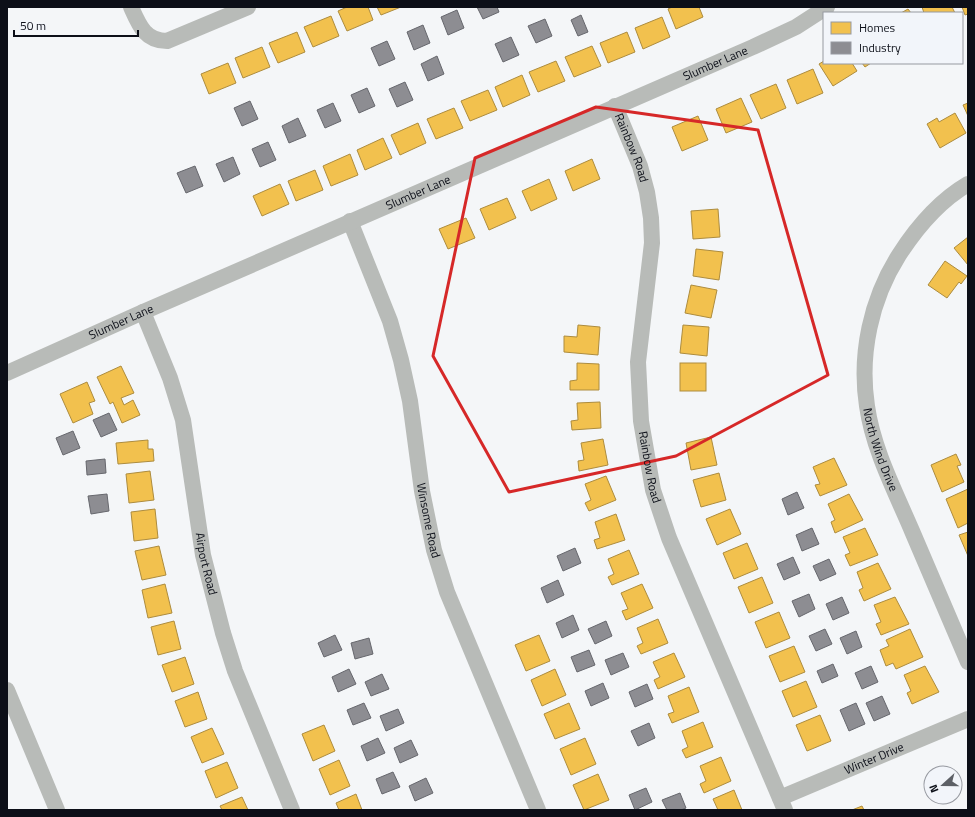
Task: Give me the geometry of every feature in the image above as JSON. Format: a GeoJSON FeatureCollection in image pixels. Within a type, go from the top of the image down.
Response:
{"type":"FeatureCollection","features":[{"type":"Feature","properties":{"kind":"street"},"geometry":{"type":"LineString","coordinates":[[131,7],[142,31],[160,41],[172,40],[248,7]]}},
{"type":"Feature","properties":{"kind":"street","name":"Slumber Lane"},"geometry":{"type":"LineString","coordinates":[[7,373],[143,312],[782,34],[796,27],[827,7]]}},
{"type":"Feature","properties":{"kind":"street","name":"Rainbow Road"},"geometry":{"type":"LineString","coordinates":[[615,106],[640,166],[647,192],[651,218],[652,243],[638,362],[640,421],[653,490],[669,538],[782,804]]}},
{"type":"Feature","properties":{"kind":"street","name":"North Wind Drive"},"geometry":{"type":"LineString","coordinates":[[968,184],[938,207],[913,232],[880,289],[871,317],[866,348],[864,376],[867,406],[879,452],[968,662]]}},
{"type":"Feature","properties":{"kind":"street","name":"Winsome Road"},"geometry":{"type":"LineString","coordinates":[[350,222],[390,321],[401,360],[410,401],[422,491],[434,550],[447,592],[538,810]]}},
{"type":"Feature","properties":{"kind":"street","name":"Airport Road"},"geometry":{"type":"LineString","coordinates":[[143,312],[170,378],[183,420],[203,555],[223,633],[235,671],[292,810]]}},
{"type":"Feature","properties":{"kind":"street"},"geometry":{"type":"LineString","coordinates":[[7,692],[57,810]]}},
{"type":"Feature","properties":{"kind":"street","name":"Winter Drive"},"geometry":{"type":"LineString","coordinates":[[782,804],[968,719]]}},
{"type":"Feature","properties":{"kind":"highlighted area"},"geometry":{"type":"Polygon","coordinates":[[[596,107],[758,130],[828,375],[676,456],[509,492],[433,356],[475,158],[596,107]]]}},
{"type":"Feature","properties":{"kind":"building: Homes"},"geometry":{"type":"Polygon","coordinates":[[[347,7],[368,7],[373,20],[347,31],[338,11],[347,7]]]}},
{"type":"Feature","properties":{"kind":"building: Homes"},"geometry":{"type":"Polygon","coordinates":[[[377,7],[401,7],[381,15],[377,7]]]}},
{"type":"Feature","properties":{"kind":"building: Homes"},"geometry":{"type":"Polygon","coordinates":[[[672,7],[699,7],[703,17],[676,29],[668,9],[672,7]]]}},
{"type":"Feature","properties":{"kind":"building: Homes"},"geometry":{"type":"Polygon","coordinates":[[[922,7],[952,7],[954,12],[924,12],[922,7]]]}},
{"type":"Feature","properties":{"kind":"building: Homes"},"geometry":{"type":"Polygon","coordinates":[[[962,7],[968,7],[968,14],[965,15],[962,7]]]}},
{"type":"Feature","properties":{"kind":"building: Homes"},"geometry":{"type":"Polygon","coordinates":[[[908,9],[910,12],[903,12],[908,9]]]}},
{"type":"Feature","properties":{"kind":"building: Homes"},"geometry":{"type":"Polygon","coordinates":[[[331,16],[339,36],[313,47],[304,27],[331,16]]]}},
{"type":"Feature","properties":{"kind":"building: Homes"},"geometry":{"type":"Polygon","coordinates":[[[662,17],[670,37],[643,49],[635,28],[662,17]]]}},
{"type":"Feature","properties":{"kind":"building: Homes"},"geometry":{"type":"Polygon","coordinates":[[[297,32],[305,52],[278,63],[269,43],[297,32]]]}},
{"type":"Feature","properties":{"kind":"building: Homes"},"geometry":{"type":"Polygon","coordinates":[[[627,32],[635,52],[608,63],[600,43],[627,32]]]}},
{"type":"Feature","properties":{"kind":"building: Homes"},"geometry":{"type":"Polygon","coordinates":[[[592,46],[601,66],[574,77],[565,57],[592,46]]]}},
{"type":"Feature","properties":{"kind":"building: Homes"},"geometry":{"type":"Polygon","coordinates":[[[262,47],[270,67],[243,78],[235,58],[262,47]]]}},
{"type":"Feature","properties":{"kind":"building: Homes"},"geometry":{"type":"Polygon","coordinates":[[[556,61],[565,81],[538,92],[529,72],[556,61]]]}},
{"type":"Feature","properties":{"kind":"building: Homes"},"geometry":{"type":"Polygon","coordinates":[[[823,62],[823,64],[853,64],[857,71],[833,86],[819,64],[823,62]]]}},
{"type":"Feature","properties":{"kind":"building: Homes"},"geometry":{"type":"Polygon","coordinates":[[[228,63],[236,83],[209,94],[201,74],[228,63]]]}},
{"type":"Feature","properties":{"kind":"building: Homes"},"geometry":{"type":"Polygon","coordinates":[[[863,64],[870,64],[865,67],[863,64]]]}},
{"type":"Feature","properties":{"kind":"building: Homes"},"geometry":{"type":"Polygon","coordinates":[[[813,69],[823,93],[797,104],[787,80],[813,69]]]}},
{"type":"Feature","properties":{"kind":"building: Homes"},"geometry":{"type":"Polygon","coordinates":[[[522,75],[530,95],[503,107],[495,87],[522,75]]]}},
{"type":"Feature","properties":{"kind":"building: Homes"},"geometry":{"type":"Polygon","coordinates":[[[776,84],[786,108],[761,119],[750,95],[776,84]]]}},
{"type":"Feature","properties":{"kind":"building: Homes"},"geometry":{"type":"Polygon","coordinates":[[[488,90],[497,110],[470,121],[461,101],[488,90]]]}},
{"type":"Feature","properties":{"kind":"building: Homes"},"geometry":{"type":"Polygon","coordinates":[[[741,98],[752,122],[726,133],[716,109],[741,98]]]}},
{"type":"Feature","properties":{"kind":"building: Homes"},"geometry":{"type":"Polygon","coordinates":[[[968,103],[968,116],[963,105],[968,103]]]}},
{"type":"Feature","properties":{"kind":"building: Homes"},"geometry":{"type":"Polygon","coordinates":[[[454,108],[463,128],[436,139],[427,119],[454,108]]]}},
{"type":"Feature","properties":{"kind":"building: Homes"},"geometry":{"type":"Polygon","coordinates":[[[955,113],[966,133],[940,148],[927,124],[937,118],[939,122],[955,113]]]}},
{"type":"Feature","properties":{"kind":"building: Homes"},"geometry":{"type":"Polygon","coordinates":[[[698,116],[708,140],[682,151],[672,127],[698,116]]]}},
{"type":"Feature","properties":{"kind":"building: Homes"},"geometry":{"type":"Polygon","coordinates":[[[418,123],[426,143],[400,155],[391,135],[418,123]]]}},
{"type":"Feature","properties":{"kind":"building: Homes"},"geometry":{"type":"Polygon","coordinates":[[[383,138],[392,158],[365,170],[357,150],[383,138]]]}},
{"type":"Feature","properties":{"kind":"building: Homes"},"geometry":{"type":"Polygon","coordinates":[[[350,154],[358,175],[331,186],[323,166],[350,154]]]}},
{"type":"Feature","properties":{"kind":"building: Homes"},"geometry":{"type":"Polygon","coordinates":[[[592,159],[600,179],[573,191],[565,171],[592,159]]]}},
{"type":"Feature","properties":{"kind":"building: Homes"},"geometry":{"type":"Polygon","coordinates":[[[315,170],[323,190],[296,201],[288,181],[315,170]]]}},
{"type":"Feature","properties":{"kind":"building: Homes"},"geometry":{"type":"Polygon","coordinates":[[[549,179],[557,199],[531,211],[522,191],[549,179]]]}},
{"type":"Feature","properties":{"kind":"building: Homes"},"geometry":{"type":"Polygon","coordinates":[[[280,184],[289,204],[262,216],[253,196],[280,184]]]}},
{"type":"Feature","properties":{"kind":"building: Homes"},"geometry":{"type":"Polygon","coordinates":[[[507,198],[516,218],[489,230],[480,209],[507,198]]]}},
{"type":"Feature","properties":{"kind":"building: Homes"},"geometry":{"type":"Polygon","coordinates":[[[718,209],[720,237],[693,239],[691,211],[718,209]]]}},
{"type":"Feature","properties":{"kind":"building: Homes"},"geometry":{"type":"Polygon","coordinates":[[[466,218],[475,238],[448,249],[439,229],[466,218]]]}},
{"type":"Feature","properties":{"kind":"building: Homes"},"geometry":{"type":"Polygon","coordinates":[[[968,237],[968,265],[954,248],[968,237]]]}},
{"type":"Feature","properties":{"kind":"building: Homes"},"geometry":{"type":"Polygon","coordinates":[[[696,249],[723,252],[719,280],[693,276],[696,249]]]}},
{"type":"Feature","properties":{"kind":"building: Homes"},"geometry":{"type":"Polygon","coordinates":[[[945,261],[967,276],[961,284],[959,282],[947,298],[928,285],[945,261]]]}},
{"type":"Feature","properties":{"kind":"building: Homes"},"geometry":{"type":"Polygon","coordinates":[[[691,285],[717,290],[711,318],[685,313],[691,285]]]}},
{"type":"Feature","properties":{"kind":"building: Homes"},"geometry":{"type":"Polygon","coordinates":[[[578,325],[600,327],[598,355],[564,352],[564,336],[577,337],[578,325]]]}},
{"type":"Feature","properties":{"kind":"building: Homes"},"geometry":{"type":"Polygon","coordinates":[[[683,325],[709,327],[707,356],[680,353],[683,325]]]}},
{"type":"Feature","properties":{"kind":"building: Homes"},"geometry":{"type":"Polygon","coordinates":[[[577,363],[599,364],[599,390],[570,390],[570,381],[577,380],[577,363]]]}},
{"type":"Feature","properties":{"kind":"building: Homes"},"geometry":{"type":"Polygon","coordinates":[[[680,363],[706,363],[706,391],[680,391],[680,363]]]}},
{"type":"Feature","properties":{"kind":"building: Homes"},"geometry":{"type":"Polygon","coordinates":[[[121,366],[134,393],[121,398],[124,405],[133,400],[140,415],[122,423],[113,402],[110,404],[97,377],[121,366]]]}},
{"type":"Feature","properties":{"kind":"building: Homes"},"geometry":{"type":"Polygon","coordinates":[[[87,382],[95,401],[89,403],[93,414],[73,423],[60,394],[87,382]]]}},
{"type":"Feature","properties":{"kind":"building: Homes"},"geometry":{"type":"Polygon","coordinates":[[[600,402],[601,428],[572,430],[571,421],[578,420],[577,403],[600,402]]]}},
{"type":"Feature","properties":{"kind":"building: Homes"},"geometry":{"type":"Polygon","coordinates":[[[711,437],[717,465],[691,470],[686,443],[711,437]]]}},
{"type":"Feature","properties":{"kind":"building: Homes"},"geometry":{"type":"Polygon","coordinates":[[[603,439],[608,465],[579,471],[578,461],[584,460],[581,443],[603,439]]]}},
{"type":"Feature","properties":{"kind":"building: Homes"},"geometry":{"type":"Polygon","coordinates":[[[148,440],[148,449],[153,449],[154,461],[118,464],[116,443],[148,440]]]}},
{"type":"Feature","properties":{"kind":"building: Homes"},"geometry":{"type":"Polygon","coordinates":[[[956,454],[961,465],[957,466],[964,482],[942,492],[931,465],[956,454]]]}},
{"type":"Feature","properties":{"kind":"building: Homes"},"geometry":{"type":"Polygon","coordinates":[[[834,458],[847,485],[820,496],[815,485],[820,484],[813,467],[834,458]]]}},
{"type":"Feature","properties":{"kind":"building: Homes"},"geometry":{"type":"Polygon","coordinates":[[[150,471],[154,500],[129,503],[126,474],[150,471]]]}},
{"type":"Feature","properties":{"kind":"building: Homes"},"geometry":{"type":"Polygon","coordinates":[[[719,473],[726,500],[701,507],[693,480],[719,473]]]}},
{"type":"Feature","properties":{"kind":"building: Homes"},"geometry":{"type":"Polygon","coordinates":[[[606,476],[616,500],[589,511],[585,503],[591,500],[585,484],[606,476]]]}},
{"type":"Feature","properties":{"kind":"building: Homes"},"geometry":{"type":"Polygon","coordinates":[[[968,489],[968,523],[958,528],[946,499],[968,489]]]}},
{"type":"Feature","properties":{"kind":"building: Homes"},"geometry":{"type":"Polygon","coordinates":[[[849,494],[863,520],[835,533],[831,522],[835,520],[828,504],[849,494]]]}},
{"type":"Feature","properties":{"kind":"building: Homes"},"geometry":{"type":"Polygon","coordinates":[[[155,509],[158,538],[134,541],[131,512],[155,509]]]}},
{"type":"Feature","properties":{"kind":"building: Homes"},"geometry":{"type":"Polygon","coordinates":[[[730,509],[741,534],[717,545],[706,519],[730,509]]]}},
{"type":"Feature","properties":{"kind":"building: Homes"},"geometry":{"type":"Polygon","coordinates":[[[616,514],[625,540],[597,549],[594,540],[600,538],[595,522],[616,514]]]}},
{"type":"Feature","properties":{"kind":"building: Homes"},"geometry":{"type":"Polygon","coordinates":[[[865,528],[878,555],[850,566],[845,555],[850,553],[843,537],[865,528]]]}},
{"type":"Feature","properties":{"kind":"building: Homes"},"geometry":{"type":"Polygon","coordinates":[[[968,532],[968,556],[959,535],[968,532]]]}},
{"type":"Feature","properties":{"kind":"building: Homes"},"geometry":{"type":"Polygon","coordinates":[[[747,543],[758,569],[734,579],[723,553],[747,543]]]}},
{"type":"Feature","properties":{"kind":"building: Homes"},"geometry":{"type":"Polygon","coordinates":[[[159,546],[166,575],[142,580],[135,551],[159,546]]]}},
{"type":"Feature","properties":{"kind":"building: Homes"},"geometry":{"type":"Polygon","coordinates":[[[629,550],[639,574],[612,585],[608,577],[614,574],[608,559],[629,550]]]}},
{"type":"Feature","properties":{"kind":"building: Homes"},"geometry":{"type":"Polygon","coordinates":[[[878,563],[891,589],[864,601],[859,590],[863,588],[857,572],[878,563]]]}},
{"type":"Feature","properties":{"kind":"building: Homes"},"geometry":{"type":"Polygon","coordinates":[[[762,577],[773,603],[749,613],[738,587],[762,577]]]}},
{"type":"Feature","properties":{"kind":"building: Homes"},"geometry":{"type":"Polygon","coordinates":[[[165,584],[172,613],[148,618],[142,590],[165,584]]]}},
{"type":"Feature","properties":{"kind":"building: Homes"},"geometry":{"type":"Polygon","coordinates":[[[642,584],[653,608],[626,620],[622,611],[628,609],[621,593],[642,584]]]}},
{"type":"Feature","properties":{"kind":"building: Homes"},"geometry":{"type":"Polygon","coordinates":[[[895,597],[909,624],[881,635],[876,624],[881,622],[874,605],[895,597]]]}},
{"type":"Feature","properties":{"kind":"building: Homes"},"geometry":{"type":"Polygon","coordinates":[[[779,612],[790,638],[766,648],[755,622],[779,612]]]}},
{"type":"Feature","properties":{"kind":"building: Homes"},"geometry":{"type":"Polygon","coordinates":[[[658,619],[668,643],[641,654],[637,646],[643,643],[637,628],[658,619]]]}},
{"type":"Feature","properties":{"kind":"building: Homes"},"geometry":{"type":"Polygon","coordinates":[[[174,621],[181,649],[158,655],[151,627],[174,621]]]}},
{"type":"Feature","properties":{"kind":"building: Homes"},"geometry":{"type":"Polygon","coordinates":[[[910,629],[923,657],[896,669],[893,663],[886,666],[880,650],[889,646],[886,640],[910,629]]]}},
{"type":"Feature","properties":{"kind":"building: Homes"},"geometry":{"type":"Polygon","coordinates":[[[539,635],[550,661],[526,671],[515,645],[539,635]]]}},
{"type":"Feature","properties":{"kind":"building: Homes"},"geometry":{"type":"Polygon","coordinates":[[[794,646],[805,672],[780,682],[769,656],[794,646]]]}},
{"type":"Feature","properties":{"kind":"building: Homes"},"geometry":{"type":"Polygon","coordinates":[[[674,653],[685,677],[658,689],[654,680],[660,677],[653,662],[674,653]]]}},
{"type":"Feature","properties":{"kind":"building: Homes"},"geometry":{"type":"Polygon","coordinates":[[[185,657],[194,684],[172,692],[162,665],[185,657]]]}},
{"type":"Feature","properties":{"kind":"building: Homes"},"geometry":{"type":"Polygon","coordinates":[[[925,666],[939,692],[912,704],[907,693],[911,691],[904,675],[925,666]]]}},
{"type":"Feature","properties":{"kind":"building: Homes"},"geometry":{"type":"Polygon","coordinates":[[[555,669],[566,695],[542,706],[531,680],[555,669]]]}},
{"type":"Feature","properties":{"kind":"building: Homes"},"geometry":{"type":"Polygon","coordinates":[[[806,681],[817,707],[793,717],[782,691],[806,681]]]}},
{"type":"Feature","properties":{"kind":"building: Homes"},"geometry":{"type":"Polygon","coordinates":[[[689,687],[699,712],[672,723],[668,714],[674,712],[668,696],[689,687]]]}},
{"type":"Feature","properties":{"kind":"building: Homes"},"geometry":{"type":"Polygon","coordinates":[[[198,692],[207,719],[185,727],[175,701],[198,692]]]}},
{"type":"Feature","properties":{"kind":"building: Homes"},"geometry":{"type":"Polygon","coordinates":[[[569,703],[580,729],[555,739],[544,714],[569,703]]]}},
{"type":"Feature","properties":{"kind":"building: Homes"},"geometry":{"type":"Polygon","coordinates":[[[820,715],[831,741],[807,751],[796,725],[820,715]]]}},
{"type":"Feature","properties":{"kind":"building: Homes"},"geometry":{"type":"Polygon","coordinates":[[[703,722],[713,747],[686,758],[682,750],[688,747],[682,731],[703,722]]]}},
{"type":"Feature","properties":{"kind":"building: Homes"},"geometry":{"type":"Polygon","coordinates":[[[324,725],[335,751],[313,761],[302,734],[324,725]]]}},
{"type":"Feature","properties":{"kind":"building: Homes"},"geometry":{"type":"Polygon","coordinates":[[[212,728],[224,754],[202,763],[191,737],[212,728]]]}},
{"type":"Feature","properties":{"kind":"building: Homes"},"geometry":{"type":"Polygon","coordinates":[[[585,738],[596,764],[571,775],[560,749],[585,738]]]}},
{"type":"Feature","properties":{"kind":"building: Homes"},"geometry":{"type":"Polygon","coordinates":[[[721,757],[731,781],[704,793],[700,784],[706,781],[700,766],[721,757]]]}},
{"type":"Feature","properties":{"kind":"building: Homes"},"geometry":{"type":"Polygon","coordinates":[[[339,760],[350,786],[330,795],[319,769],[339,760]]]}},
{"type":"Feature","properties":{"kind":"building: Homes"},"geometry":{"type":"Polygon","coordinates":[[[227,762],[238,788],[216,798],[205,771],[227,762]]]}},
{"type":"Feature","properties":{"kind":"building: Homes"},"geometry":{"type":"Polygon","coordinates":[[[598,774],[609,800],[584,810],[573,785],[598,774]]]}},
{"type":"Feature","properties":{"kind":"building: Homes"},"geometry":{"type":"Polygon","coordinates":[[[734,790],[742,810],[718,810],[713,799],[734,790]]]}},
{"type":"Feature","properties":{"kind":"building: Homes"},"geometry":{"type":"Polygon","coordinates":[[[356,794],[362,810],[339,810],[336,803],[356,794]]]}},
{"type":"Feature","properties":{"kind":"building: Homes"},"geometry":{"type":"Polygon","coordinates":[[[242,797],[248,810],[222,810],[220,806],[242,797]]]}},
{"type":"Feature","properties":{"kind":"building: Homes"},"geometry":{"type":"Polygon","coordinates":[[[862,806],[864,810],[852,810],[862,806]]]}},
{"type":"Feature","properties":{"kind":"building: Industry"},"geometry":{"type":"Polygon","coordinates":[[[477,7],[497,7],[499,12],[483,19],[477,7]]]}},
{"type":"Feature","properties":{"kind":"building: Industry"},"geometry":{"type":"Polygon","coordinates":[[[457,10],[464,28],[448,35],[441,17],[457,10]]]}},
{"type":"Feature","properties":{"kind":"building: Industry"},"geometry":{"type":"Polygon","coordinates":[[[581,15],[588,32],[578,36],[571,20],[581,15]]]}},
{"type":"Feature","properties":{"kind":"building: Industry"},"geometry":{"type":"Polygon","coordinates":[[[545,19],[552,36],[536,43],[528,26],[545,19]]]}},
{"type":"Feature","properties":{"kind":"building: Industry"},"geometry":{"type":"Polygon","coordinates":[[[423,25],[430,43],[414,50],[407,32],[423,25]]]}},
{"type":"Feature","properties":{"kind":"building: Industry"},"geometry":{"type":"Polygon","coordinates":[[[511,37],[519,55],[503,62],[495,44],[511,37]]]}},
{"type":"Feature","properties":{"kind":"building: Industry"},"geometry":{"type":"Polygon","coordinates":[[[387,41],[395,59],[379,66],[371,48],[387,41]]]}},
{"type":"Feature","properties":{"kind":"building: Industry"},"geometry":{"type":"Polygon","coordinates":[[[437,56],[444,74],[428,81],[421,64],[437,56]]]}},
{"type":"Feature","properties":{"kind":"building: Industry"},"geometry":{"type":"Polygon","coordinates":[[[405,82],[413,100],[397,107],[389,89],[405,82]]]}},
{"type":"Feature","properties":{"kind":"building: Industry"},"geometry":{"type":"Polygon","coordinates":[[[367,88],[375,106],[359,113],[351,95],[367,88]]]}},
{"type":"Feature","properties":{"kind":"building: Industry"},"geometry":{"type":"Polygon","coordinates":[[[250,101],[258,119],[242,126],[234,108],[250,101]]]}},
{"type":"Feature","properties":{"kind":"building: Industry"},"geometry":{"type":"Polygon","coordinates":[[[333,103],[341,121],[325,128],[317,110],[333,103]]]}},
{"type":"Feature","properties":{"kind":"building: Industry"},"geometry":{"type":"Polygon","coordinates":[[[298,118],[306,136],[289,143],[282,126],[298,118]]]}},
{"type":"Feature","properties":{"kind":"building: Industry"},"geometry":{"type":"Polygon","coordinates":[[[268,142],[276,160],[260,167],[252,149],[268,142]]]}},
{"type":"Feature","properties":{"kind":"building: Industry"},"geometry":{"type":"Polygon","coordinates":[[[233,157],[240,174],[224,182],[216,164],[233,157]]]}},
{"type":"Feature","properties":{"kind":"building: Industry"},"geometry":{"type":"Polygon","coordinates":[[[195,166],[203,186],[186,193],[177,173],[195,166]]]}},
{"type":"Feature","properties":{"kind":"building: Industry"},"geometry":{"type":"Polygon","coordinates":[[[109,413],[117,430],[101,437],[93,420],[109,413]]]}},
{"type":"Feature","properties":{"kind":"building: Industry"},"geometry":{"type":"Polygon","coordinates":[[[73,431],[80,448],[63,455],[56,438],[73,431]]]}},
{"type":"Feature","properties":{"kind":"building: Industry"},"geometry":{"type":"Polygon","coordinates":[[[105,459],[106,473],[87,475],[86,461],[105,459]]]}},
{"type":"Feature","properties":{"kind":"building: Industry"},"geometry":{"type":"Polygon","coordinates":[[[797,492],[804,508],[788,515],[782,499],[797,492]]]}},
{"type":"Feature","properties":{"kind":"building: Industry"},"geometry":{"type":"Polygon","coordinates":[[[107,494],[109,511],[91,514],[88,496],[107,494]]]}},
{"type":"Feature","properties":{"kind":"building: Industry"},"geometry":{"type":"Polygon","coordinates":[[[812,528],[819,544],[802,551],[796,535],[812,528]]]}},
{"type":"Feature","properties":{"kind":"building: Industry"},"geometry":{"type":"Polygon","coordinates":[[[575,548],[581,563],[563,571],[557,556],[575,548]]]}},
{"type":"Feature","properties":{"kind":"building: Industry"},"geometry":{"type":"Polygon","coordinates":[[[793,557],[800,573],[784,580],[777,564],[793,557]]]}},
{"type":"Feature","properties":{"kind":"building: Industry"},"geometry":{"type":"Polygon","coordinates":[[[829,559],[836,574],[820,581],[813,566],[829,559]]]}},
{"type":"Feature","properties":{"kind":"building: Industry"},"geometry":{"type":"Polygon","coordinates":[[[558,580],[564,595],[547,603],[541,588],[558,580]]]}},
{"type":"Feature","properties":{"kind":"building: Industry"},"geometry":{"type":"Polygon","coordinates":[[[809,594],[815,609],[799,617],[792,601],[809,594]]]}},
{"type":"Feature","properties":{"kind":"building: Industry"},"geometry":{"type":"Polygon","coordinates":[[[842,597],[849,613],[833,620],[826,604],[842,597]]]}},
{"type":"Feature","properties":{"kind":"building: Industry"},"geometry":{"type":"Polygon","coordinates":[[[573,615],[579,630],[562,638],[556,623],[573,615]]]}},
{"type":"Feature","properties":{"kind":"building: Industry"},"geometry":{"type":"Polygon","coordinates":[[[606,621],[612,636],[595,644],[588,629],[606,621]]]}},
{"type":"Feature","properties":{"kind":"building: Industry"},"geometry":{"type":"Polygon","coordinates":[[[825,629],[832,644],[816,651],[809,636],[825,629]]]}},
{"type":"Feature","properties":{"kind":"building: Industry"},"geometry":{"type":"Polygon","coordinates":[[[856,631],[862,647],[847,654],[840,638],[856,631]]]}},
{"type":"Feature","properties":{"kind":"building: Industry"},"geometry":{"type":"Polygon","coordinates":[[[335,635],[342,650],[324,657],[318,643],[335,635]]]}},
{"type":"Feature","properties":{"kind":"building: Industry"},"geometry":{"type":"Polygon","coordinates":[[[369,638],[373,654],[355,659],[351,643],[369,638]]]}},
{"type":"Feature","properties":{"kind":"building: Industry"},"geometry":{"type":"Polygon","coordinates":[[[589,650],[595,665],[577,672],[571,657],[589,650]]]}},
{"type":"Feature","properties":{"kind":"building: Industry"},"geometry":{"type":"Polygon","coordinates":[[[623,653],[629,667],[611,675],[605,660],[623,653]]]}},
{"type":"Feature","properties":{"kind":"building: Industry"},"geometry":{"type":"Polygon","coordinates":[[[833,664],[838,676],[822,683],[817,671],[833,664]]]}},
{"type":"Feature","properties":{"kind":"building: Industry"},"geometry":{"type":"Polygon","coordinates":[[[871,666],[878,682],[862,689],[855,673],[871,666]]]}},
{"type":"Feature","properties":{"kind":"building: Industry"},"geometry":{"type":"Polygon","coordinates":[[[349,669],[356,684],[338,692],[332,677],[349,669]]]}},
{"type":"Feature","properties":{"kind":"building: Industry"},"geometry":{"type":"Polygon","coordinates":[[[382,674],[389,689],[371,696],[365,682],[382,674]]]}},
{"type":"Feature","properties":{"kind":"building: Industry"},"geometry":{"type":"Polygon","coordinates":[[[603,683],[609,698],[591,706],[585,691],[603,683]]]}},
{"type":"Feature","properties":{"kind":"building: Industry"},"geometry":{"type":"Polygon","coordinates":[[[647,684],[653,699],[635,707],[629,692],[647,684]]]}},
{"type":"Feature","properties":{"kind":"building: Industry"},"geometry":{"type":"Polygon","coordinates":[[[882,696],[890,714],[874,721],[866,703],[882,696]]]}},
{"type":"Feature","properties":{"kind":"building: Industry"},"geometry":{"type":"Polygon","coordinates":[[[364,703],[371,718],[353,725],[347,710],[364,703]]]}},
{"type":"Feature","properties":{"kind":"building: Industry"},"geometry":{"type":"Polygon","coordinates":[[[856,703],[865,724],[849,731],[840,710],[856,703]]]}},
{"type":"Feature","properties":{"kind":"building: Industry"},"geometry":{"type":"Polygon","coordinates":[[[398,709],[404,723],[386,731],[380,716],[398,709]]]}},
{"type":"Feature","properties":{"kind":"building: Industry"},"geometry":{"type":"Polygon","coordinates":[[[649,723],[655,738],[638,746],[631,731],[649,723]]]}},
{"type":"Feature","properties":{"kind":"building: Industry"},"geometry":{"type":"Polygon","coordinates":[[[378,738],[385,753],[367,761],[361,746],[378,738]]]}},
{"type":"Feature","properties":{"kind":"building: Industry"},"geometry":{"type":"Polygon","coordinates":[[[411,740],[418,755],[400,763],[394,748],[411,740]]]}},
{"type":"Feature","properties":{"kind":"building: Industry"},"geometry":{"type":"Polygon","coordinates":[[[393,772],[400,787],[382,794],[376,779],[393,772]]]}},
{"type":"Feature","properties":{"kind":"building: Industry"},"geometry":{"type":"Polygon","coordinates":[[[426,778],[433,793],[415,801],[409,786],[426,778]]]}},
{"type":"Feature","properties":{"kind":"building: Industry"},"geometry":{"type":"Polygon","coordinates":[[[646,788],[652,802],[635,810],[629,795],[646,788]]]}},
{"type":"Feature","properties":{"kind":"building: Industry"},"geometry":{"type":"Polygon","coordinates":[[[680,793],[686,808],[681,810],[667,810],[662,800],[680,793]]]}}]}
